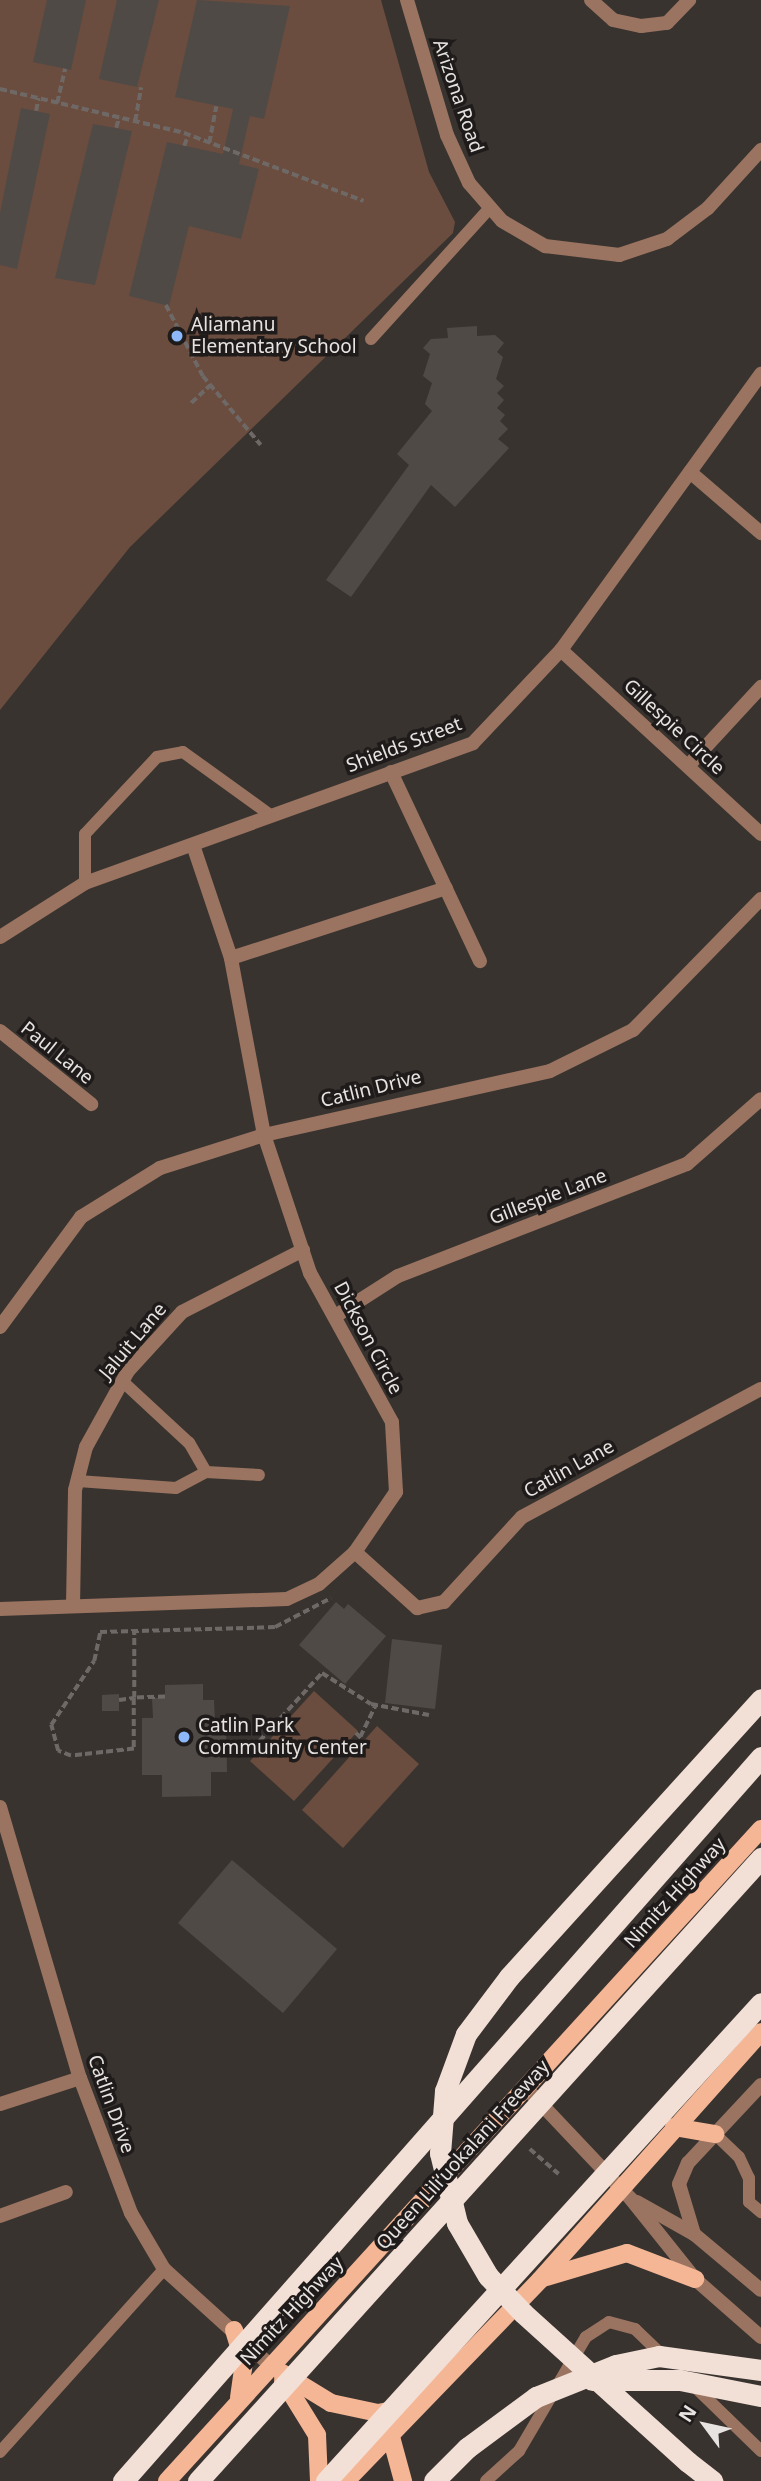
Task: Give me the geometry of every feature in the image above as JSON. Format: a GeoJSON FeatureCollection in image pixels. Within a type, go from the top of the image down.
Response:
{"type":"FeatureCollection","features":[{"type":"Feature","properties":{"kind":"highway"},"geometry":{"type":"LineString","coordinates":[[712,2481],[523,2313],[475,2258],[457,2223],[440,2153],[445,2091],[466,2034],[509,1977],[761,1699]]}},
{"type":"Feature","properties":{"kind":"highway"},"geometry":{"type":"LineString","coordinates":[[123,2481],[761,1757]]}},
{"type":"Feature","properties":{"kind":"highway","name":"Queen Liliʻuokalani Freeway"},"geometry":{"type":"LineString","coordinates":[[198,2481],[761,1858]]}},
{"type":"Feature","properties":{"kind":"highway"},"geometry":{"type":"LineString","coordinates":[[327,2481],[761,2003]]}},
{"type":"Feature","properties":{"kind":"highway"},"geometry":{"type":"LineString","coordinates":[[434,2481],[500,2420],[576,2380],[659,2356],[761,2370]]}},
{"type":"Feature","properties":{"kind":"highway"},"geometry":{"type":"LineString","coordinates":[[576,2380],[680,2380],[761,2396]]}},
{"type":"Feature","properties":{"kind":"highway"},"geometry":{"type":"LineString","coordinates":[[688,2462],[704,2481]]}},
{"type":"Feature","properties":{"kind":"main road","name":"Nimitz Highway"},"geometry":{"type":"LineString","coordinates":[[167,2481],[270,2365],[527,2089],[761,1829]]}},
{"type":"Feature","properties":{"kind":"main road"},"geometry":{"type":"LineString","coordinates":[[346,2481],[418,2401],[625,2193],[674,2127],[761,2032]]}},
{"type":"Feature","properties":{"kind":"main road"},"geometry":{"type":"LineString","coordinates":[[674,2127],[715,2134]]}},
{"type":"Feature","properties":{"kind":"main road"},"geometry":{"type":"LineString","coordinates":[[540,2280],[627,2253],[695,2279]]}},
{"type":"Feature","properties":{"kind":"main road"},"geometry":{"type":"LineString","coordinates":[[234,2330],[244,2362],[239,2400]]}},
{"type":"Feature","properties":{"kind":"main road"},"geometry":{"type":"LineString","coordinates":[[270,2365],[316,2397],[348,2409],[378,2413],[418,2401]]}},
{"type":"Feature","properties":{"kind":"main road"},"geometry":{"type":"LineString","coordinates":[[270,2365],[308,2412],[321,2456],[319,2481]]}},
{"type":"Feature","properties":{"kind":"main road"},"geometry":{"type":"LineString","coordinates":[[390,2433],[406,2480]]}},
{"type":"Feature","properties":{"kind":"street","name":"Arizona Road"},"geometry":{"type":"LineString","coordinates":[[407,0],[447,135],[489,208],[545,246],[619,255],[689,225],[761,150]]}},
{"type":"Feature","properties":{"kind":"street"},"geometry":{"type":"LineString","coordinates":[[591,0],[613,20],[641,26],[667,23],[689,0]]}},
{"type":"Feature","properties":{"kind":"street","name":"Shields Street"},"geometry":{"type":"LineString","coordinates":[[0,937],[85,883],[194,848],[269,814],[473,743],[561,650],[761,374]]}},
{"type":"Feature","properties":{"kind":"street"},"geometry":{"type":"LineString","coordinates":[[690,471],[761,533]]}},
{"type":"Feature","properties":{"kind":"street","name":"Gillespie Circle"},"geometry":{"type":"LineString","coordinates":[[561,650],[761,834]]}},
{"type":"Feature","properties":{"kind":"street"},"geometry":{"type":"LineString","coordinates":[[688,766],[761,687]]}},
{"type":"Feature","properties":{"kind":"street"},"geometry":{"type":"LineString","coordinates":[[391,772],[480,961]]}},
{"type":"Feature","properties":{"kind":"street","name":"Dickson Circle"},"geometry":{"type":"LineString","coordinates":[[0,1609],[287,1599],[319,1584],[355,1552],[396,1492],[391,1422],[303,1250],[264,1135],[231,958],[194,848]]}},
{"type":"Feature","properties":{"kind":"street"},"geometry":{"type":"LineString","coordinates":[[231,958],[446,888]]}},
{"type":"Feature","properties":{"kind":"street","name":"Catlin Drive"},"geometry":{"type":"LineString","coordinates":[[0,1327],[81,1217],[160,1168],[264,1135],[550,1071],[633,1030],[761,899]]}},
{"type":"Feature","properties":{"kind":"street","name":"Paul Lane"},"geometry":{"type":"LineString","coordinates":[[0,1031],[91,1104]]}},
{"type":"Feature","properties":{"kind":"street","name":"Gillespie Lane"},"geometry":{"type":"LineString","coordinates":[[337,1315],[398,1276],[687,1164],[761,1099]]}},
{"type":"Feature","properties":{"kind":"street","name":"Jaluit Lane"},"geometry":{"type":"LineString","coordinates":[[73,1605],[71,1527],[78,1481],[86,1447],[122,1381],[182,1312],[303,1250]]}},
{"type":"Feature","properties":{"kind":"street","name":"Catlin Lane"},"geometry":{"type":"LineString","coordinates":[[355,1552],[408,1602],[425,1609],[444,1602],[523,1517],[761,1389]]}},
{"type":"Feature","properties":{"kind":"street","name":"Catlin Drive"},"geometry":{"type":"LineString","coordinates":[[0,1807],[80,2078],[131,2213],[164,2269],[270,2365]]}},
{"type":"Feature","properties":{"kind":"street"},"geometry":{"type":"LineString","coordinates":[[0,2104],[80,2078]]}},
{"type":"Feature","properties":{"kind":"street"},"geometry":{"type":"LineString","coordinates":[[694,2234],[679,2184],[715,2134],[761,2085]]}},
{"type":"Feature","properties":{"kind":"street"},"geometry":{"type":"LineString","coordinates":[[527,2089],[625,2193],[695,2279],[761,2337]]}},
{"type":"Feature","properties":{"kind":"street"},"geometry":{"type":"LineString","coordinates":[[0,2216],[65,2192]]}},
{"type":"Feature","properties":{"kind":"street"},"geometry":{"type":"LineString","coordinates":[[625,2193],[694,2234],[761,2290]]}},
{"type":"Feature","properties":{"kind":"lane"},"geometry":{"type":"LineString","coordinates":[[371,339],[489,208]]}},
{"type":"Feature","properties":{"kind":"lane"},"geometry":{"type":"LineString","coordinates":[[85,883],[85,834],[157,757],[183,752],[269,814]]}},
{"type":"Feature","properties":{"kind":"lane"},"geometry":{"type":"LineString","coordinates":[[122,1381],[189,1444],[206,1472]]}},
{"type":"Feature","properties":{"kind":"lane"},"geometry":{"type":"LineString","coordinates":[[78,1481],[176,1488],[206,1472],[259,1475]]}},
{"type":"Feature","properties":{"kind":"lane"},"geometry":{"type":"LineString","coordinates":[[715,2134],[755,2179],[749,2202],[761,2212]]}},
{"type":"Feature","properties":{"kind":"lane"},"geometry":{"type":"LineString","coordinates":[[0,2452],[164,2269]]}},
{"type":"Feature","properties":{"kind":"lane"},"geometry":{"type":"LineString","coordinates":[[486,2481],[519,2451],[586,2337],[609,2322],[635,2329],[761,2451]]}},
{"type":"Feature","properties":{"kind":"path"},"geometry":{"type":"LineString","coordinates":[[57,103],[65,69]]}},
{"type":"Feature","properties":{"kind":"path"},"geometry":{"type":"LineString","coordinates":[[135,121],[141,88]]}},
{"type":"Feature","properties":{"kind":"path"},"geometry":{"type":"LineString","coordinates":[[0,89],[188,135],[364,201]]}},
{"type":"Feature","properties":{"kind":"path"},"geometry":{"type":"LineString","coordinates":[[36,111],[38,98]]}},
{"type":"Feature","properties":{"kind":"path"},"geometry":{"type":"LineString","coordinates":[[209,143],[216,107]]}},
{"type":"Feature","properties":{"kind":"path"},"geometry":{"type":"LineString","coordinates":[[116,128],[119,117]]}},
{"type":"Feature","properties":{"kind":"path"},"geometry":{"type":"LineString","coordinates":[[184,146],[188,135]]}},
{"type":"Feature","properties":{"kind":"path"},"geometry":{"type":"LineString","coordinates":[[166,305],[210,385],[261,445]]}},
{"type":"Feature","properties":{"kind":"path"},"geometry":{"type":"LineString","coordinates":[[191,403],[210,385]]}},
{"type":"Feature","properties":{"kind":"path"},"geometry":{"type":"LineString","coordinates":[[134,1631],[134,1749],[71,1756],[58,1751],[51,1725],[94,1661],[100,1632],[134,1631],[275,1627],[336,1593]]}},
{"type":"Feature","properties":{"kind":"path"},"geometry":{"type":"LineString","coordinates":[[227,1752],[252,1749],[322,1673],[375,1706],[429,1716]]}},
{"type":"Feature","properties":{"kind":"path"},"geometry":{"type":"LineString","coordinates":[[119,1700],[165,1697]]}},
{"type":"Feature","properties":{"kind":"path"},"geometry":{"type":"LineString","coordinates":[[364,1741],[358,1735],[375,1706]]}},
{"type":"Feature","properties":{"kind":"path"},"geometry":{"type":"LineString","coordinates":[[530,2149],[559,2175]]}},
{"type":"Feature","properties":{"kind":"shaded area","name":"Aliamanu Elementary School"},"geometry":{"type":"Polygon","coordinates":[[[0,0],[381,0],[429,172],[455,222],[453,233],[130,547],[0,710],[0,0]]]}},
{"type":"Feature","properties":{"kind":"shaded area"},"geometry":{"type":"Polygon","coordinates":[[[314,1691],[358,1731],[294,1801],[250,1761],[314,1691]]]}},
{"type":"Feature","properties":{"kind":"shaded area"},"geometry":{"type":"Polygon","coordinates":[[[377,1726],[419,1764],[343,1848],[302,1810],[377,1726]]]}},
{"type":"Feature","properties":{"kind":"building"},"geometry":{"type":"Polygon","coordinates":[[[47,0],[86,0],[71,70],[33,62],[47,0]]]}},
{"type":"Feature","properties":{"kind":"building"},"geometry":{"type":"Polygon","coordinates":[[[117,0],[159,0],[137,87],[99,79],[117,0]]]}},
{"type":"Feature","properties":{"kind":"building"},"geometry":{"type":"Polygon","coordinates":[[[197,0],[290,6],[264,119],[250,116],[239,164],[259,169],[241,239],[189,226],[169,306],[129,296],[167,142],[223,154],[233,109],[175,97],[197,0]]]}},
{"type":"Feature","properties":{"kind":"building"},"geometry":{"type":"Polygon","coordinates":[[[21,108],[50,114],[17,269],[0,265],[0,213],[21,108]]]}},
{"type":"Feature","properties":{"kind":"building"},"geometry":{"type":"Polygon","coordinates":[[[93,124],[132,131],[95,285],[55,278],[93,124]]]}},
{"type":"Feature","properties":{"kind":"building"},"geometry":{"type":"Polygon","coordinates":[[[477,326],[477,336],[495,335],[504,343],[497,352],[503,357],[496,379],[504,386],[497,393],[504,400],[497,408],[505,415],[500,421],[508,429],[498,439],[509,448],[455,507],[431,485],[351,597],[326,580],[409,465],[397,454],[432,411],[425,404],[432,383],[423,376],[430,354],[423,348],[431,339],[448,338],[447,328],[477,326]]]}},
{"type":"Feature","properties":{"kind":"building"},"geometry":{"type":"Polygon","coordinates":[[[336,1602],[344,1609],[348,1604],[386,1636],[345,1684],[299,1645],[336,1602]]]}},
{"type":"Feature","properties":{"kind":"building"},"geometry":{"type":"Polygon","coordinates":[[[392,1639],[442,1645],[435,1709],[385,1703],[392,1639]]]}},
{"type":"Feature","properties":{"kind":"building","name":"Catlin Park Community Center"},"geometry":{"type":"Polygon","coordinates":[[[203,1684],[203,1700],[214,1700],[215,1722],[226,1721],[227,1772],[211,1772],[211,1796],[162,1797],[162,1775],[142,1775],[142,1718],[153,1718],[152,1698],[165,1698],[165,1685],[203,1684]]]}},
{"type":"Feature","properties":{"kind":"building"},"geometry":{"type":"Polygon","coordinates":[[[119,1694],[119,1711],[102,1711],[102,1695],[119,1694]]]}},
{"type":"Feature","properties":{"kind":"building"},"geometry":{"type":"Polygon","coordinates":[[[232,1860],[337,1949],[283,2013],[178,1923],[232,1860]]]}},
{"type":"Feature","properties":{"kind":"place","name":"Aliamanu Elementary School"},"geometry":{"type":"Point","coordinates":[177,336]}},
{"type":"Feature","properties":{"kind":"place","name":"Catlin Park Community Center"},"geometry":{"type":"Point","coordinates":[184,1737]}}]}
